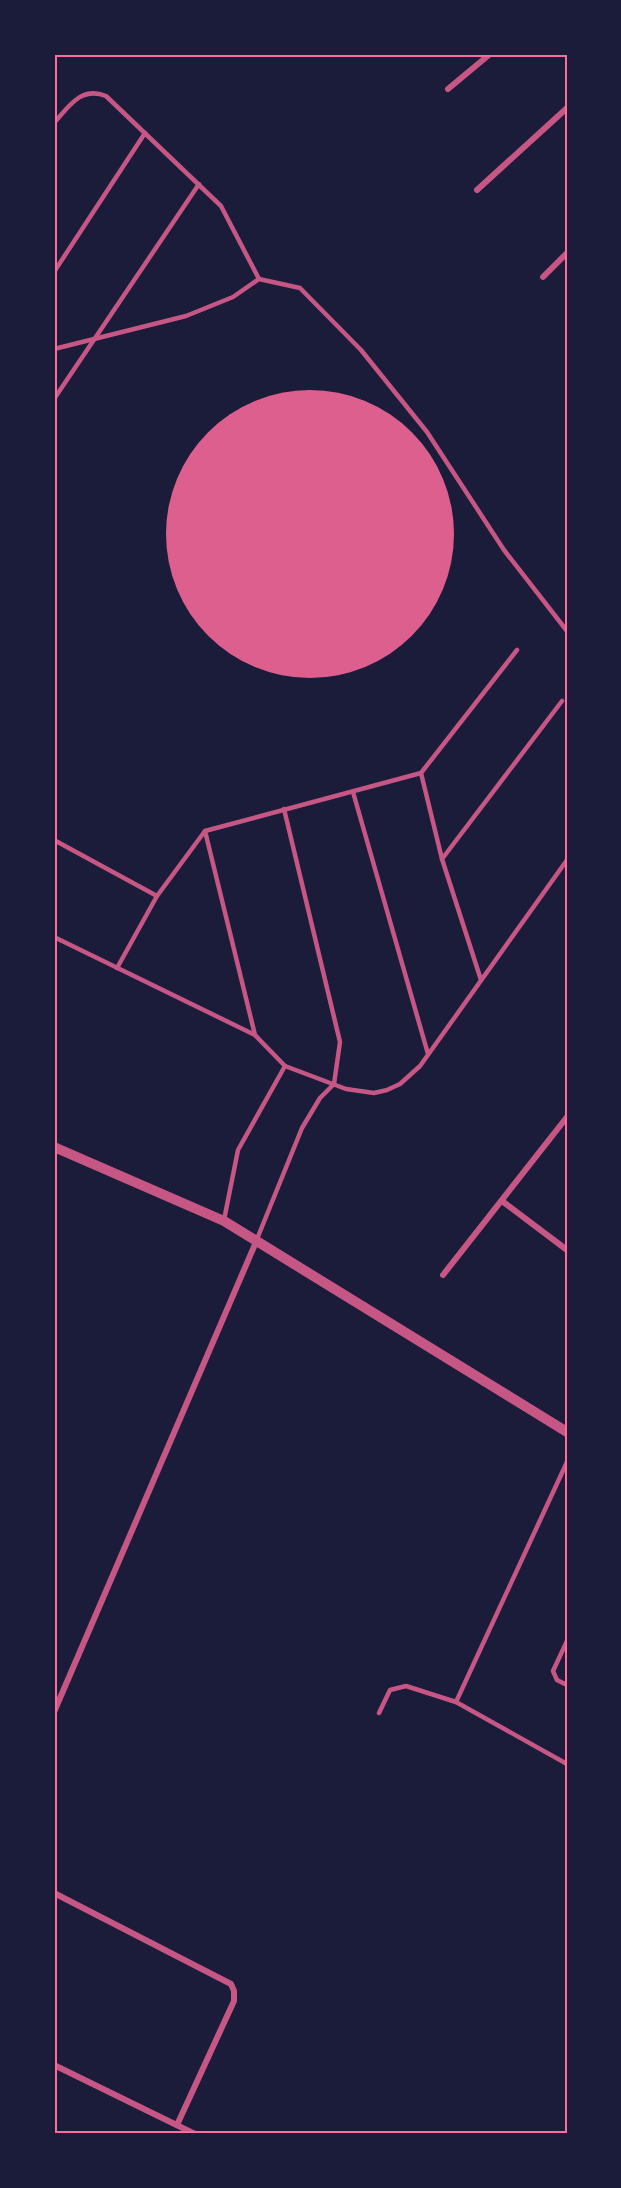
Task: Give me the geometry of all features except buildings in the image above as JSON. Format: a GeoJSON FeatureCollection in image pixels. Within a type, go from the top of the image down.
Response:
{"type":"FeatureCollection","features":[{"type":"Feature","properties":{"kind":"street"},"geometry":{"type":"LineString","coordinates":[[448,89],[490,54]]}},
{"type":"Feature","properties":{"kind":"street"},"geometry":{"type":"LineString","coordinates":[[477,190],[567,108]]}},
{"type":"Feature","properties":{"kind":"street"},"geometry":{"type":"LineString","coordinates":[[543,277],[567,253]]}},
{"type":"Feature","properties":{"kind":"street"},"geometry":{"type":"LineString","coordinates":[[443,1275],[567,1117]]}},
{"type":"Feature","properties":{"kind":"street"},"geometry":{"type":"LineString","coordinates":[[54,1147],[224,1221],[567,1432]]}},
{"type":"Feature","properties":{"kind":"street"},"geometry":{"type":"LineString","coordinates":[[502,1201],[567,1250]]}},
{"type":"Feature","properties":{"kind":"street"},"geometry":{"type":"LineString","coordinates":[[54,1712],[256,1242]]}},
{"type":"Feature","properties":{"kind":"street"},"geometry":{"type":"LineString","coordinates":[[54,1893],[231,1984],[234,2001],[177,2125]]}},
{"type":"Feature","properties":{"kind":"street"},"geometry":{"type":"LineString","coordinates":[[54,2065],[195,2134]]}},
{"type":"Feature","properties":{"kind":"lane"},"geometry":{"type":"LineString","coordinates":[[54,123],[77,97],[94,93],[106,96],[221,206],[259,279]]}},
{"type":"Feature","properties":{"kind":"lane"},"geometry":{"type":"LineString","coordinates":[[54,272],[145,133]]}},
{"type":"Feature","properties":{"kind":"lane"},"geometry":{"type":"LineString","coordinates":[[54,399],[199,184]]}},
{"type":"Feature","properties":{"kind":"lane"},"geometry":{"type":"LineString","coordinates":[[54,350],[186,316],[233,297],[259,279],[300,288],[361,350],[427,432],[504,550],[567,631]]}},
{"type":"Feature","properties":{"kind":"lane"},"geometry":{"type":"LineString","coordinates":[[117,968],[157,896],[205,831],[421,773],[517,650]]}},
{"type":"Feature","properties":{"kind":"lane"},"geometry":{"type":"LineString","coordinates":[[442,859],[562,701]]}},
{"type":"Feature","properties":{"kind":"lane"},"geometry":{"type":"LineString","coordinates":[[421,773],[442,859],[482,980]]}},
{"type":"Feature","properties":{"kind":"lane"},"geometry":{"type":"LineString","coordinates":[[353,792],[428,1055]]}},
{"type":"Feature","properties":{"kind":"lane"},"geometry":{"type":"LineString","coordinates":[[256,1242],[302,1128],[320,1098],[334,1084],[340,1042],[284,809]]}},
{"type":"Feature","properties":{"kind":"lane"},"geometry":{"type":"LineString","coordinates":[[205,831],[255,1035]]}},
{"type":"Feature","properties":{"kind":"lane"},"geometry":{"type":"LineString","coordinates":[[54,840],[157,896]]}},
{"type":"Feature","properties":{"kind":"lane"},"geometry":{"type":"LineString","coordinates":[[54,937],[255,1035],[285,1066],[360,1093],[374,1093],[387,1090],[411,1076],[567,860]]}},
{"type":"Feature","properties":{"kind":"lane"},"geometry":{"type":"LineString","coordinates":[[224,1221],[238,1150],[285,1066]]}},
{"type":"Feature","properties":{"kind":"lane"},"geometry":{"type":"LineString","coordinates":[[456,1702],[567,1462]]}},
{"type":"Feature","properties":{"kind":"lane"},"geometry":{"type":"LineString","coordinates":[[567,1641],[553,1671],[557,1680],[567,1685]]}},
{"type":"Feature","properties":{"kind":"lane"},"geometry":{"type":"LineString","coordinates":[[379,1713],[390,1690],[406,1686],[456,1702],[567,1764]]}}]}
